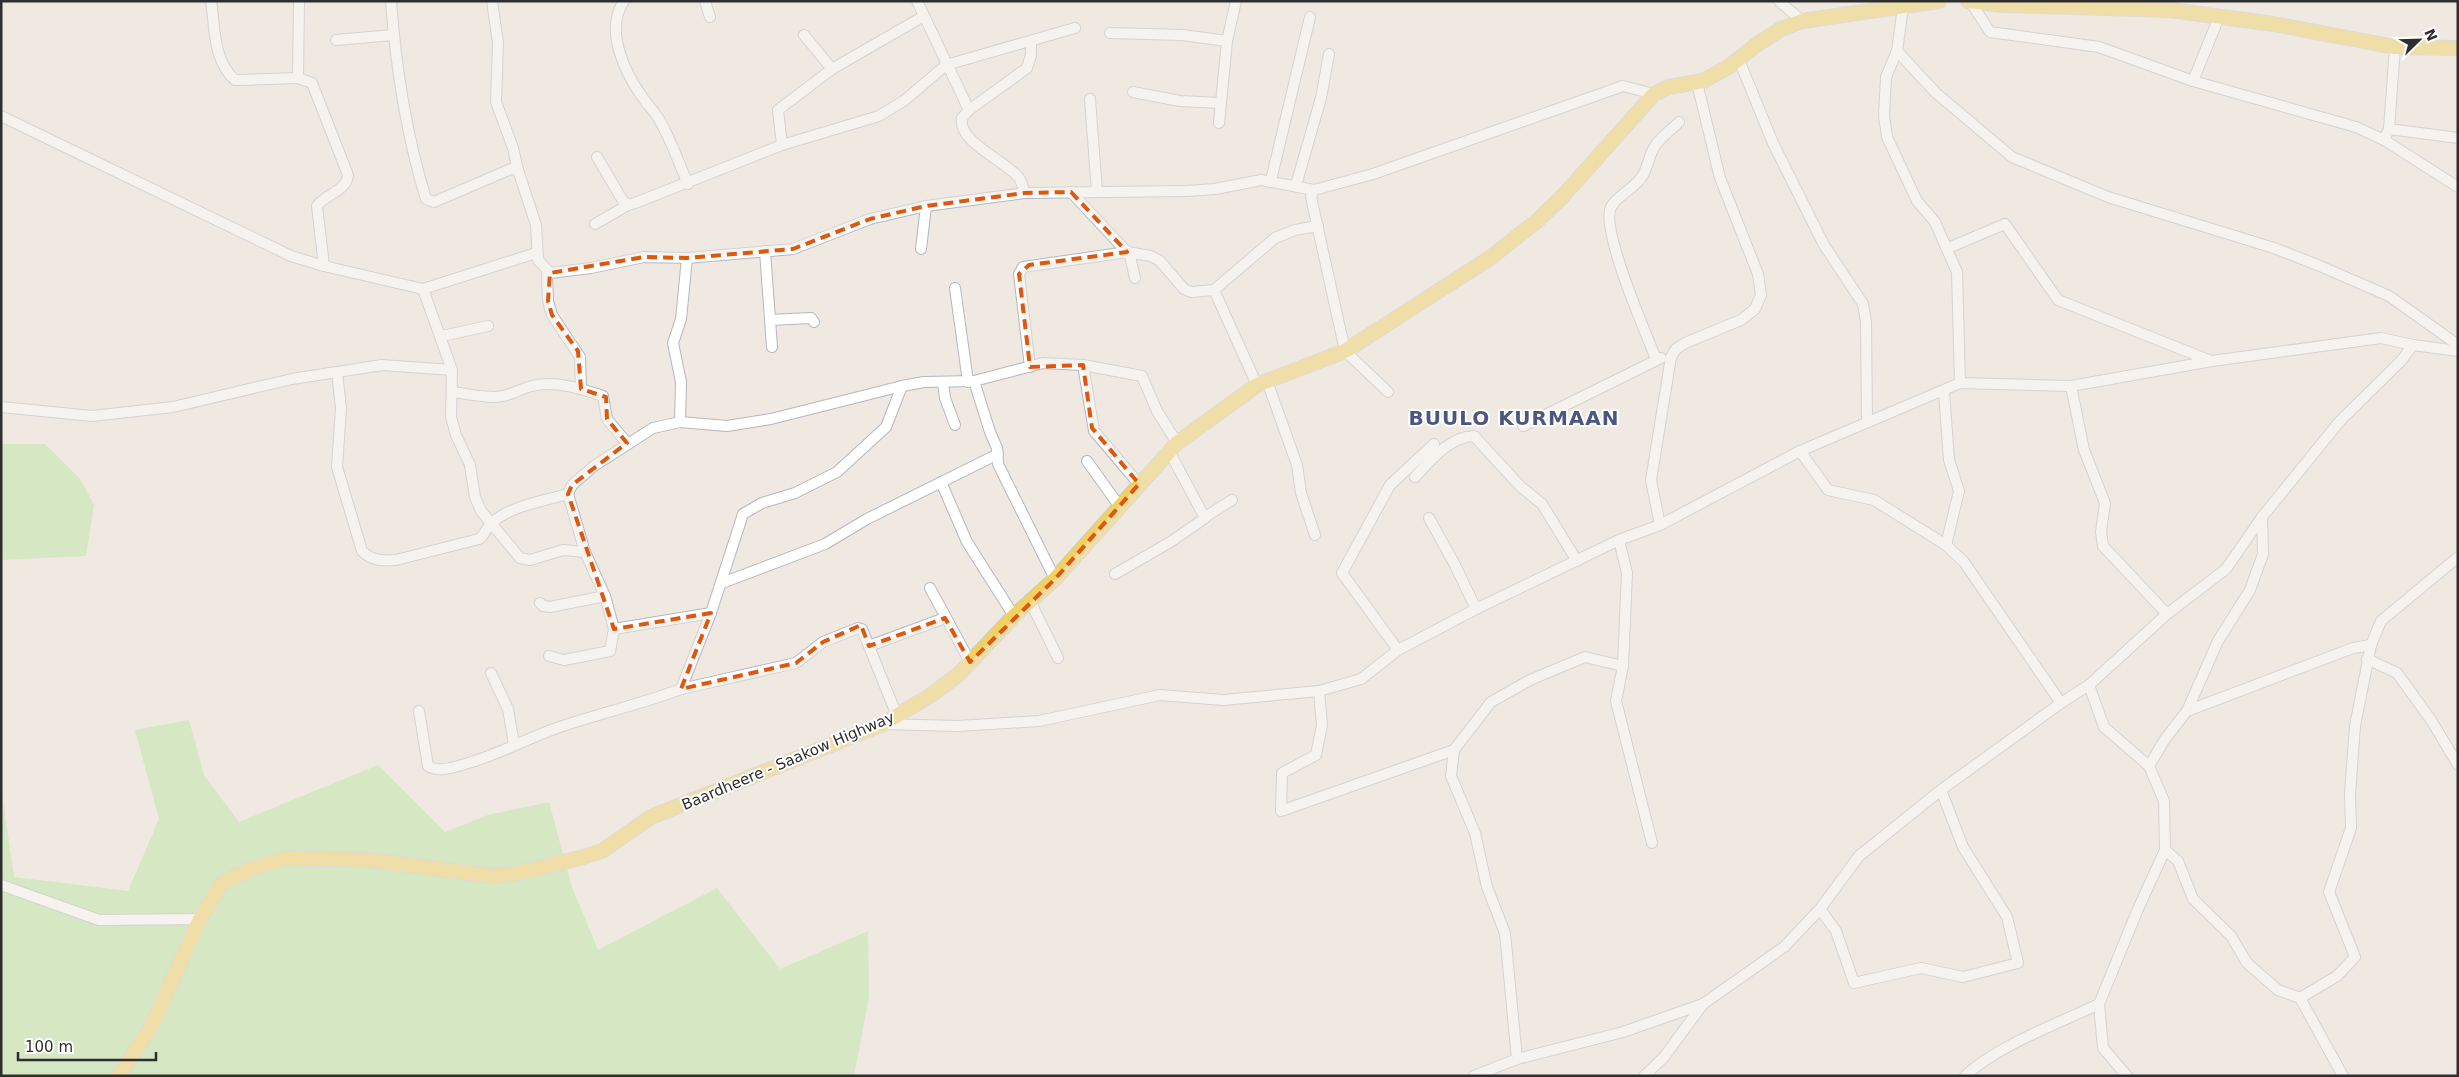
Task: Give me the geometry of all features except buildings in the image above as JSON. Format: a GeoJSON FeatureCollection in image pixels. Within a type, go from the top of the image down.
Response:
{"type":"FeatureCollection","features":[{"type":"Feature","properties":{"kind":"main road","name":"Baardheere - Saakow Highway"},"geometry":{"type":"LineString","coordinates":[[119,1076],[152,1025],[200,919],[222,883],[249,870],[286,858],[369,860],[492,876],[514,874],[602,851],[650,817],[883,724],[931,695],[970,662],[1014,616],[1055,579],[1173,447],[1262,383],[1345,350],[1490,258],[1537,221],[1585,173],[1638,110],[1654,94],[1669,87],[1697,83],[1739,60],[1756,45],[1781,29],[1802,21],[1939,1]]}},
{"type":"Feature","properties":{"kind":"main road"},"geometry":{"type":"LineString","coordinates":[[1969,1],[2004,5],[2171,6],[2219,17],[2274,24],[2395,47],[2458,48]]}},
{"type":"Feature","properties":{"kind":"street"},"geometry":{"type":"LineString","coordinates":[[211,1],[218,50],[230,76],[234,80],[298,78],[312,83],[348,175],[343,187],[322,198],[317,206],[324,266]]}},
{"type":"Feature","properties":{"kind":"street"},"geometry":{"type":"LineString","coordinates":[[298,78],[299,1]]}},
{"type":"Feature","properties":{"kind":"street"},"geometry":{"type":"LineString","coordinates":[[391,1],[407,128],[426,199],[434,202],[515,168],[518,170]]}},
{"type":"Feature","properties":{"kind":"street"},"geometry":{"type":"LineString","coordinates":[[492,1],[498,43],[496,102],[536,225],[536,253],[550,273]]}},
{"type":"Feature","properties":{"kind":"street"},"geometry":{"type":"LineString","coordinates":[[624,1],[620,7],[616,25],[618,50],[635,86],[661,122],[688,184]]}},
{"type":"Feature","properties":{"kind":"street"},"geometry":{"type":"LineString","coordinates":[[706,1],[710,17]]}},
{"type":"Feature","properties":{"kind":"street"},"geometry":{"type":"LineString","coordinates":[[917,1],[969,110]]}},
{"type":"Feature","properties":{"kind":"street"},"geometry":{"type":"LineString","coordinates":[[1219,123],[1227,41],[1236,1]]}},
{"type":"Feature","properties":{"kind":"street"},"geometry":{"type":"LineString","coordinates":[[1779,1],[1802,21]]}},
{"type":"Feature","properties":{"kind":"street"},"geometry":{"type":"LineString","coordinates":[[1969,1],[1990,32],[2099,47],[2193,81],[2356,127],[2384,140],[2458,187]]}},
{"type":"Feature","properties":{"kind":"street"},"geometry":{"type":"LineString","coordinates":[[1903,7],[1897,51],[1886,77],[1884,116],[1887,137],[1918,201],[1935,222],[1957,272],[1960,383]]}},
{"type":"Feature","properties":{"kind":"street"},"geometry":{"type":"LineString","coordinates":[[782,145],[778,110],[832,69],[924,16]]}},
{"type":"Feature","properties":{"kind":"street"},"geometry":{"type":"LineString","coordinates":[[1271,180],[1310,17]]}},
{"type":"Feature","properties":{"kind":"street"},"geometry":{"type":"LineString","coordinates":[[2193,81],[2219,17]]}},
{"type":"Feature","properties":{"kind":"street"},"geometry":{"type":"LineString","coordinates":[[595,224],[628,205],[688,184],[782,145],[879,116],[905,100],[946,65],[1075,28]]}},
{"type":"Feature","properties":{"kind":"street"},"geometry":{"type":"LineString","coordinates":[[1110,33],[1182,35],[1227,41]]}},
{"type":"Feature","properties":{"kind":"street"},"geometry":{"type":"LineString","coordinates":[[336,40],[394,35]]}},
{"type":"Feature","properties":{"kind":"street"},"geometry":{"type":"LineString","coordinates":[[804,35],[832,69]]}},
{"type":"Feature","properties":{"kind":"street"},"geometry":{"type":"LineString","coordinates":[[1025,193],[1020,178],[980,149],[962,127],[962,118],[969,110],[1026,68],[1031,55],[1031,41]]}},
{"type":"Feature","properties":{"kind":"street"},"geometry":{"type":"LineString","coordinates":[[2384,140],[2390,129],[2395,47]]}},
{"type":"Feature","properties":{"kind":"street"},"geometry":{"type":"LineString","coordinates":[[1897,51],[1936,93],[2012,158],[2108,197],[2274,248],[2320,266],[2389,296],[2458,345]]}},
{"type":"Feature","properties":{"kind":"street"},"geometry":{"type":"LineString","coordinates":[[1296,185],[1321,98],[1329,54]]}},
{"type":"Feature","properties":{"kind":"street"},"geometry":{"type":"LineString","coordinates":[[1739,60],[1773,143],[1824,246],[1863,304],[1866,322],[1867,421]]}},
{"type":"Feature","properties":{"kind":"street"},"geometry":{"type":"LineString","coordinates":[[1660,525],[1651,480],[1671,357],[1676,349],[1684,343],[1741,320],[1756,309],[1761,295],[1758,274],[1720,178],[1697,83]]}},
{"type":"Feature","properties":{"kind":"street"},"geometry":{"type":"LineString","coordinates":[[580,388],[578,351],[552,315],[548,301],[547,275],[550,273],[591,268],[644,257],[687,258],[793,249],[870,220],[926,206],[1025,193],[1187,191],[1271,180],[1314,190],[1373,174],[1622,86],[1654,94]]}},
{"type":"Feature","properties":{"kind":"street"},"geometry":{"type":"LineString","coordinates":[[1133,92],[1180,101],[1220,103]]}},
{"type":"Feature","properties":{"kind":"street"},"geometry":{"type":"LineString","coordinates":[[1090,99],[1097,192]]}},
{"type":"Feature","properties":{"kind":"street"},"geometry":{"type":"LineString","coordinates":[[1,116],[291,256],[324,266],[423,289],[536,253]]}},
{"type":"Feature","properties":{"kind":"street"},"geometry":{"type":"LineString","coordinates":[[1656,360],[1618,260],[1608,218],[1611,207],[1618,199],[1632,190],[1644,174],[1654,147],[1680,122]]}},
{"type":"Feature","properties":{"kind":"street"},"geometry":{"type":"LineString","coordinates":[[2390,129],[2458,138]]}},
{"type":"Feature","properties":{"kind":"street"},"geometry":{"type":"LineString","coordinates":[[597,157],[615,190],[628,205]]}},
{"type":"Feature","properties":{"kind":"street"},"geometry":{"type":"LineString","coordinates":[[1314,190],[1311,197],[1345,350],[1388,392]]}},
{"type":"Feature","properties":{"kind":"street"},"geometry":{"type":"LineString","coordinates":[[1071,192],[1128,252],[1135,278]]}},
{"type":"Feature","properties":{"kind":"street"},"geometry":{"type":"LineString","coordinates":[[921,248],[926,206]]}},
{"type":"Feature","properties":{"kind":"street"},"geometry":{"type":"LineString","coordinates":[[1948,248],[2005,224],[2058,300],[2212,361]]}},
{"type":"Feature","properties":{"kind":"street"},"geometry":{"type":"LineString","coordinates":[[1030,367],[1019,274],[1023,267],[1128,252],[1151,256],[1160,261],[1184,289],[1191,292],[1214,290],[1275,238],[1294,230],[1318,226]]}},
{"type":"Feature","properties":{"kind":"street"},"geometry":{"type":"LineString","coordinates":[[765,251],[772,348]]}},
{"type":"Feature","properties":{"kind":"street"},"geometry":{"type":"LineString","coordinates":[[680,422],[681,382],[673,343],[681,319],[687,258]]}},
{"type":"Feature","properties":{"kind":"street"},"geometry":{"type":"LineString","coordinates":[[955,288],[971,382],[998,454],[998,464],[1055,579]]}},
{"type":"Feature","properties":{"kind":"street"},"geometry":{"type":"LineString","coordinates":[[423,289],[442,336],[452,370],[451,417],[456,435],[468,457],[475,497],[481,511],[520,558],[530,560],[563,550],[586,552]]}},
{"type":"Feature","properties":{"kind":"street"},"geometry":{"type":"LineString","coordinates":[[1214,290],[1262,383],[1298,465],[1302,493],[1315,535]]}},
{"type":"Feature","properties":{"kind":"street"},"geometry":{"type":"LineString","coordinates":[[770,320],[811,318],[814,322]]}},
{"type":"Feature","properties":{"kind":"street"},"geometry":{"type":"LineString","coordinates":[[442,336],[488,326]]}},
{"type":"Feature","properties":{"kind":"street"},"geometry":{"type":"LineString","coordinates":[[883,724],[958,726],[1039,721],[1160,695],[1223,700],[1319,691],[1361,680],[1398,650],[1476,609],[1619,540],[1660,525],[1800,451],[1867,421],[1944,392],[1960,383],[2071,386],[2212,361],[2381,338],[2413,345],[2458,350]]}},
{"type":"Feature","properties":{"kind":"street"},"geometry":{"type":"LineString","coordinates":[[1474,1076],[1517,1059],[1623,1032],[1703,1004],[1784,947],[1820,909],[1859,856],[1941,790],[2061,703],[2089,685],[2167,614],[2226,569],[2262,517],[2340,421],[2401,361],[2413,345]]}},
{"type":"Feature","properties":{"kind":"street"},"geometry":{"type":"LineString","coordinates":[[1523,426],[1656,360],[1671,357]]}},
{"type":"Feature","properties":{"kind":"street"},"geometry":{"type":"LineString","coordinates":[[549,656],[560,660],[610,651],[614,629],[605,596],[586,552],[568,494],[572,485],[594,466],[652,428],[680,422],[727,426],[771,419],[902,386],[971,382],[1043,364],[1083,365],[1142,376],[1205,517]]}},
{"type":"Feature","properties":{"kind":"street"},"geometry":{"type":"LineString","coordinates":[[1,407],[92,416],[173,407],[292,379],[382,365],[452,370]]}},
{"type":"Feature","properties":{"kind":"street"},"geometry":{"type":"LineString","coordinates":[[1083,365],[1094,431],[1139,484]]}},
{"type":"Feature","properties":{"kind":"street"},"geometry":{"type":"LineString","coordinates":[[336,372],[341,408],[337,467],[362,551],[368,557],[382,561],[396,560],[479,539],[485,535],[492,522],[519,509],[568,494]]}},
{"type":"Feature","properties":{"kind":"street"},"geometry":{"type":"LineString","coordinates":[[943,383],[946,404],[955,425]]}},
{"type":"Feature","properties":{"kind":"street"},"geometry":{"type":"LineString","coordinates":[[453,392],[496,397],[519,392],[534,385],[557,384],[580,388],[603,396],[607,419],[627,443]]}},
{"type":"Feature","properties":{"kind":"street"},"geometry":{"type":"LineString","coordinates":[[681,689],[722,583],[743,514],[762,503],[795,493],[837,472],[886,427],[902,386]]}},
{"type":"Feature","properties":{"kind":"street"},"geometry":{"type":"LineString","coordinates":[[2071,386],[2084,450],[2106,503],[2101,532],[2103,546],[2167,614]]}},
{"type":"Feature","properties":{"kind":"street"},"geometry":{"type":"LineString","coordinates":[[1944,392],[1949,460],[1959,491],[1946,545]]}},
{"type":"Feature","properties":{"kind":"street"},"geometry":{"type":"LineString","coordinates":[[1415,477],[1454,440],[1462,436],[1474,436],[1521,487],[1542,504],[1577,561]]}},
{"type":"Feature","properties":{"kind":"street"},"geometry":{"type":"LineString","coordinates":[[1398,650],[1342,573],[1390,485],[1434,444]]}},
{"type":"Feature","properties":{"kind":"street"},"geometry":{"type":"LineString","coordinates":[[1800,451],[1828,490],[1874,500],[1946,545],[1964,562],[2061,703]]}},
{"type":"Feature","properties":{"kind":"street"},"geometry":{"type":"LineString","coordinates":[[722,583],[825,544],[867,519],[998,454]]}},
{"type":"Feature","properties":{"kind":"street"},"geometry":{"type":"LineString","coordinates":[[1087,460],[1120,507]]}},
{"type":"Feature","properties":{"kind":"street"},"geometry":{"type":"LineString","coordinates":[[941,482],[967,542],[1014,616]]}},
{"type":"Feature","properties":{"kind":"street"},"geometry":{"type":"LineString","coordinates":[[1115,574],[1186,532],[1232,500]]}},
{"type":"Feature","properties":{"kind":"street"},"geometry":{"type":"LineString","coordinates":[[2149,766],[2165,739],[2187,711],[2218,641],[2250,590],[2262,554],[2262,517]]}},
{"type":"Feature","properties":{"kind":"street"},"geometry":{"type":"LineString","coordinates":[[1429,518],[1456,565],[1476,609]]}},
{"type":"Feature","properties":{"kind":"street"},"geometry":{"type":"LineString","coordinates":[[1619,540],[1627,573],[1622,666],[1616,701],[1652,843]]}},
{"type":"Feature","properties":{"kind":"street"},"geometry":{"type":"LineString","coordinates":[[2300,998],[2337,976],[2355,956],[2329,892],[2351,828],[2350,794],[2355,726],[2371,645],[2382,621],[2458,557]]}},
{"type":"Feature","properties":{"kind":"street"},"geometry":{"type":"LineString","coordinates":[[930,588],[970,662]]}},
{"type":"Feature","properties":{"kind":"street"},"geometry":{"type":"LineString","coordinates":[[540,604],[550,607],[605,596]]}},
{"type":"Feature","properties":{"kind":"street"},"geometry":{"type":"LineString","coordinates":[[1030,601],[1058,658]]}},
{"type":"Feature","properties":{"kind":"street"},"geometry":{"type":"LineString","coordinates":[[614,629],[711,613]]}},
{"type":"Feature","properties":{"kind":"street"},"geometry":{"type":"LineString","coordinates":[[869,646],[945,618]]}},
{"type":"Feature","properties":{"kind":"street"},"geometry":{"type":"LineString","coordinates":[[419,711],[428,766],[432,769],[467,764],[556,728],[642,704],[681,689],[796,663],[823,642],[854,628],[862,630],[897,716]]}},
{"type":"Feature","properties":{"kind":"street"},"geometry":{"type":"LineString","coordinates":[[2187,711],[2352,648],[2371,645]]}},
{"type":"Feature","properties":{"kind":"street"},"geometry":{"type":"LineString","coordinates":[[1517,1059],[1505,933],[1487,887],[1475,833],[1451,776],[1454,750],[1491,702],[1530,680],[1585,657],[1622,666]]}},
{"type":"Feature","properties":{"kind":"street"},"geometry":{"type":"LineString","coordinates":[[2367,659],[2397,673],[2431,720],[2458,765]]}},
{"type":"Feature","properties":{"kind":"street"},"geometry":{"type":"LineString","coordinates":[[491,673],[508,709],[514,744]]}},
{"type":"Feature","properties":{"kind":"street"},"geometry":{"type":"LineString","coordinates":[[2089,685],[2104,726],[2149,766],[2164,801],[2165,850],[2138,909],[2099,1004],[2103,1048],[2127,1076]]}},
{"type":"Feature","properties":{"kind":"street"},"geometry":{"type":"LineString","coordinates":[[1319,691],[1322,724],[1316,755],[1282,773],[1281,811],[1454,750]]}},
{"type":"Feature","properties":{"kind":"street"},"geometry":{"type":"LineString","coordinates":[[1820,909],[1836,930],[1854,983],[1921,968],[1963,977],[2018,963],[2007,917],[1963,847],[1941,790]]}},
{"type":"Feature","properties":{"kind":"street"},"geometry":{"type":"LineString","coordinates":[[2165,850],[2178,861],[2193,899],[2230,936],[2247,963],[2278,990],[2300,998],[2343,1076]]}},
{"type":"Feature","properties":{"kind":"street"},"geometry":{"type":"LineString","coordinates":[[1,885],[99,920],[200,919]]}},
{"type":"Feature","properties":{"kind":"street"},"geometry":{"type":"LineString","coordinates":[[1644,1076],[1664,1057],[1703,1004]]}},
{"type":"Feature","properties":{"kind":"street"},"geometry":{"type":"LineString","coordinates":[[1966,1076],[1973,1069],[2007,1048],[2099,1004]]}},
{"type":"Feature","properties":{"kind":"highlighted area"},"geometry":{"type":"Polygon","coordinates":[[[1071,192],[1127,252],[1029,265],[1019,274],[1030,367],[1083,365],[1092,428],[1139,484],[1055,579],[970,662],[945,618],[869,646],[861,625],[823,642],[796,663],[681,689],[711,613],[614,629],[568,494],[572,485],[627,443],[607,419],[606,397],[581,389],[578,351],[552,315],[548,301],[550,273],[644,257],[687,258],[793,249],[870,219],[926,206],[1025,193],[1071,192]]]}},
{"type":"Feature","properties":{"kind":"green space"},"geometry":{"type":"Polygon","coordinates":[[[1,444],[45,444],[81,480],[94,505],[86,556],[1,560],[1,444]]]}},
{"type":"Feature","properties":{"kind":"green space"},"geometry":{"type":"Polygon","coordinates":[[[189,720],[204,775],[239,822],[378,765],[445,832],[488,815],[549,802],[572,887],[598,950],[717,888],[780,969],[868,931],[869,997],[854,1076],[1,1076],[1,787],[14,877],[128,891],[159,819],[135,730],[189,720]]]}},
{"type":"Feature","properties":{"kind":"district","name":"BUULO KURMAAN"},"geometry":{"type":"Point","coordinates":[1514,418]}}]}
